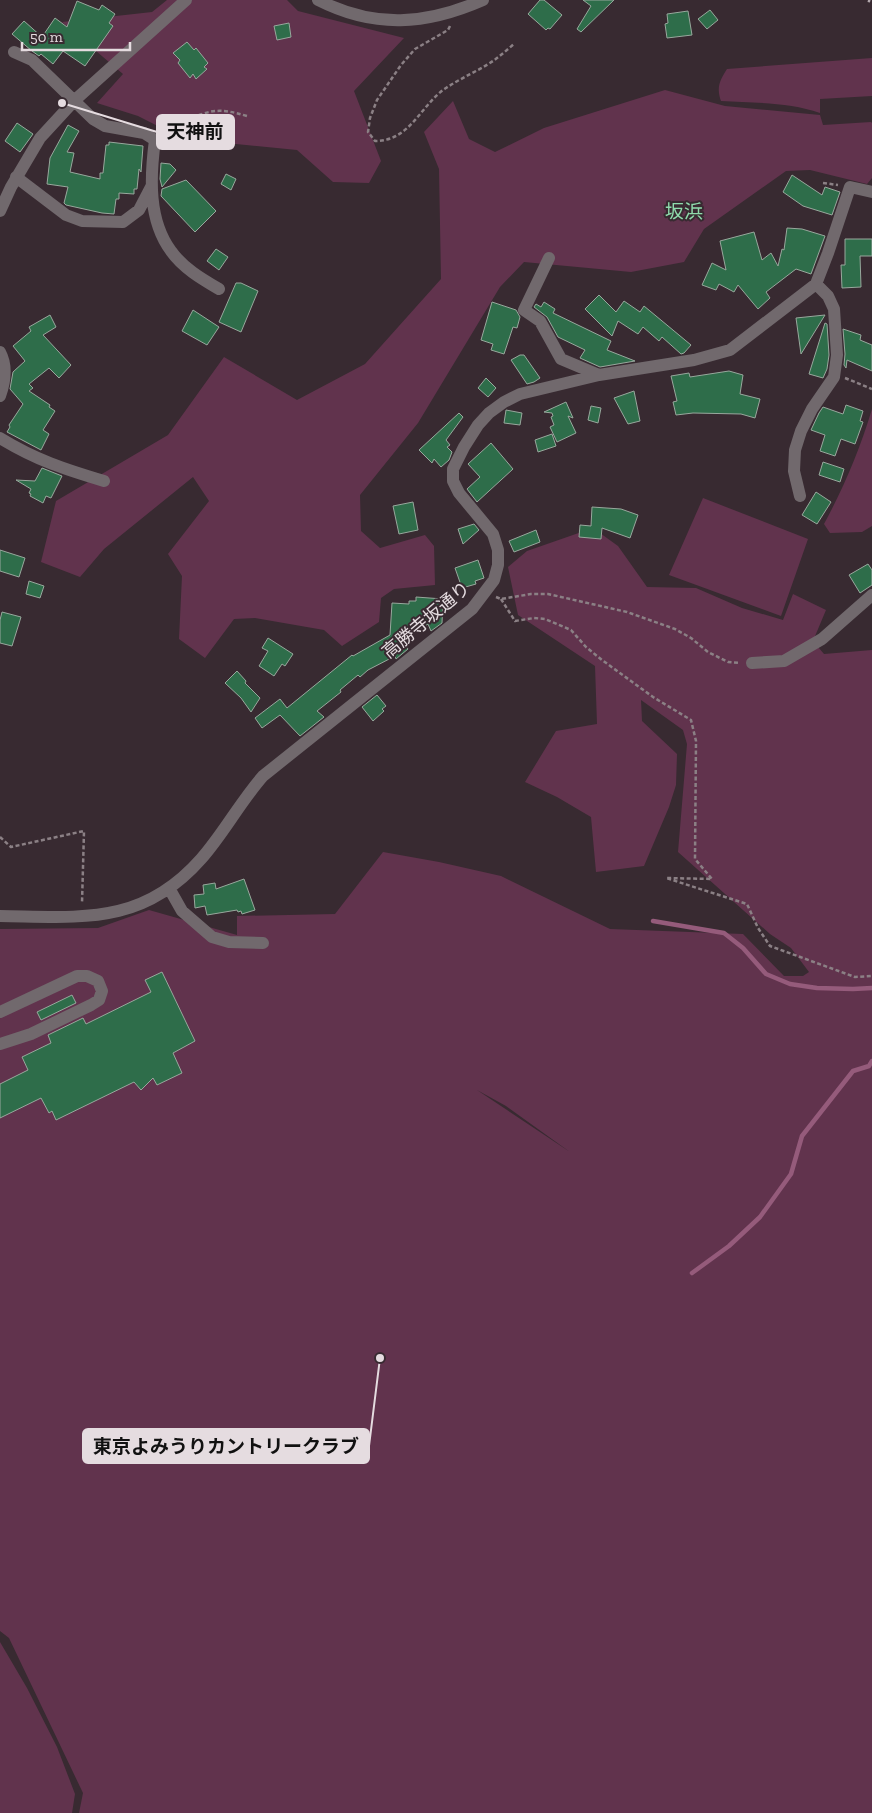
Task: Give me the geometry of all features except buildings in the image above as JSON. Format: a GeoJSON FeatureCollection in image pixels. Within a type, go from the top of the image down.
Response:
{"type":"FeatureCollection","features":[{"type":"Feature","properties":{"kind":"street"},"geometry":{"type":"LineString","coordinates":[[0,211],[16,177],[40,138],[75,100],[186,0]]}},
{"type":"Feature","properties":{"kind":"street"},"geometry":{"type":"LineString","coordinates":[[318,0],[337,9],[369,18],[401,20],[430,18],[458,11],[483,0]]}},
{"type":"Feature","properties":{"kind":"street"},"geometry":{"type":"LineString","coordinates":[[14,52],[32,60],[93,119],[105,126],[144,133],[155,140],[151,187],[161,233],[172,252],[199,278],[219,289]]}},
{"type":"Feature","properties":{"kind":"street"},"geometry":{"type":"LineString","coordinates":[[16,177],[66,215],[82,221],[123,222],[139,210],[151,187]]}},
{"type":"Feature","properties":{"kind":"street"},"geometry":{"type":"LineString","coordinates":[[800,496],[794,471],[795,450],[801,431],[812,409],[835,374],[834,309],[828,296],[816,284],[850,188],[872,192]]}},
{"type":"Feature","properties":{"kind":"street"},"geometry":{"type":"LineString","coordinates":[[549,258],[524,310],[540,321],[561,358],[599,375]]}},
{"type":"Feature","properties":{"kind":"street","name":"高勝寺坂通り"},"geometry":{"type":"LineString","coordinates":[[0,916],[102,915],[119,912],[146,902],[169,888],[201,858],[263,776],[472,609],[494,580],[498,565],[498,550],[493,534],[459,493],[453,482],[453,469],[478,425],[489,413],[504,402],[520,394],[599,375],[694,360],[730,350],[816,284]]}},
{"type":"Feature","properties":{"kind":"street"},"geometry":{"type":"LineString","coordinates":[[0,352],[4,358],[5,375],[0,396]]}},
{"type":"Feature","properties":{"kind":"street"},"geometry":{"type":"LineString","coordinates":[[0,438],[24,453],[56,467],[104,481]]}},
{"type":"Feature","properties":{"kind":"street"},"geometry":{"type":"LineString","coordinates":[[752,664],[784,661],[822,640],[872,595]]}},
{"type":"Feature","properties":{"kind":"street"},"geometry":{"type":"LineString","coordinates":[[169,888],[182,911],[212,937],[229,942],[263,944]]}},
{"type":"Feature","properties":{"kind":"street"},"geometry":{"type":"LineString","coordinates":[[0,1012],[77,976],[87,976],[98,981],[102,992],[99,1000],[91,1005],[31,1034],[0,1044]]}},
{"type":"Feature","properties":{"kind":"path"},"geometry":{"type":"LineString","coordinates":[[458,11],[448,30],[415,50],[377,100],[370,118],[368,132],[375,141],[385,141],[404,131],[444,89],[494,60],[514,44]]}},
{"type":"Feature","properties":{"kind":"path"},"geometry":{"type":"LineString","coordinates":[[155,140],[167,130],[212,110],[224,110],[247,116]]}},
{"type":"Feature","properties":{"kind":"path"},"geometry":{"type":"LineString","coordinates":[[835,374],[872,389]]}},
{"type":"Feature","properties":{"kind":"path"},"geometry":{"type":"LineString","coordinates":[[484,594],[501,599],[531,594],[548,594],[627,612],[675,629],[691,638],[708,652],[728,662],[752,664]]}},
{"type":"Feature","properties":{"kind":"path"},"geometry":{"type":"LineString","coordinates":[[501,599],[515,621],[534,618],[546,619],[571,630],[586,647],[602,660],[653,697],[691,720],[696,741],[695,859],[712,879],[666,878],[747,904],[758,928],[770,946],[855,977],[872,976]]}},
{"type":"Feature","properties":{"kind":"path"},"geometry":{"type":"LineString","coordinates":[[0,837],[11,847],[84,831],[82,916]]}},
{"type":"Feature","properties":{"kind":"shaded area"},"geometry":{"type":"Polygon","coordinates":[[[167,0],[287,0],[298,11],[404,38],[354,91],[381,161],[369,183],[333,182],[297,150],[236,144],[203,149],[138,116],[97,103],[123,74],[62,22],[152,12],[167,0]]]}},
{"type":"Feature","properties":{"kind":"shaded area"},"geometry":{"type":"Polygon","coordinates":[[[872,58],[872,96],[820,99],[820,113],[783,105],[721,101],[720,84],[727,69],[872,58]]]}},
{"type":"Feature","properties":{"kind":"shaded area"},"geometry":{"type":"Polygon","coordinates":[[[665,90],[725,106],[820,115],[823,125],[871,122],[872,178],[867,184],[810,170],[786,171],[704,229],[684,262],[631,272],[524,262],[500,287],[418,423],[360,495],[361,531],[380,548],[425,535],[434,546],[435,585],[394,589],[381,598],[379,622],[342,646],[324,630],[255,618],[234,619],[205,658],[179,639],[182,576],[168,554],[209,501],[193,477],[104,549],[80,577],[41,562],[56,501],[168,435],[224,357],[297,400],[365,364],[441,279],[439,169],[424,132],[453,101],[469,139],[495,152],[544,128],[665,90]]]}},
{"type":"Feature","properties":{"kind":"shaded area"},"geometry":{"type":"Polygon","coordinates":[[[872,409],[872,526],[862,532],[830,533],[824,524],[851,468],[872,409]]]}},
{"type":"Feature","properties":{"kind":"shaded area"},"geometry":{"type":"Polygon","coordinates":[[[703,498],[808,539],[781,616],[669,575],[703,498]]]}},
{"type":"Feature","properties":{"kind":"shaded area"},"geometry":{"type":"Polygon","coordinates":[[[593,528],[618,546],[647,587],[696,588],[742,608],[783,620],[793,594],[826,610],[813,641],[824,654],[872,650],[872,1813],[79,1813],[83,1793],[9,1638],[0,1631],[0,929],[98,928],[149,910],[237,935],[237,916],[335,914],[383,852],[501,876],[610,929],[743,934],[784,976],[803,976],[809,972],[791,948],[770,934],[678,852],[687,744],[683,730],[641,700],[642,721],[677,754],[676,785],[669,807],[644,866],[596,872],[591,817],[557,797],[525,782],[556,731],[597,724],[595,666],[518,615],[508,567],[527,551],[593,528]],[[477,1090],[570,1152],[506,1106],[477,1090]]]}},
{"type":"Feature","properties":{"kind":"shaded area"},"geometry":{"type":"Polygon","coordinates":[[[0,1642],[27,1688],[57,1747],[75,1794],[72,1813],[0,1813],[0,1642]]]}},
{"type":"Feature","properties":{"kind":"waterway"},"geometry":{"type":"LineString","coordinates":[[653,921],[724,933],[743,948],[766,974],[790,984],[817,988],[872,988]]}},
{"type":"Feature","properties":{"kind":"waterway"},"geometry":{"type":"LineString","coordinates":[[692,1273],[729,1246],[760,1217],[791,1174],[802,1136],[853,1071],[869,1066],[872,1061]]}},
{"type":"Feature","properties":{"kind":"railway"},"geometry":{"type":"LineString","coordinates":[[868,0],[872,1]]}},
{"type":"Feature","properties":{"kind":"place","name":"天神前"},"geometry":{"type":"Point","coordinates":[62,103]}},
{"type":"Feature","properties":{"kind":"place","name":"東京よみうりカントリークラブ"},"geometry":{"type":"Point","coordinates":[380,1358]}},
{"type":"Feature","properties":{"kind":"district","name":"坂浜"},"geometry":{"type":"Point","coordinates":[684,211]}}]}
